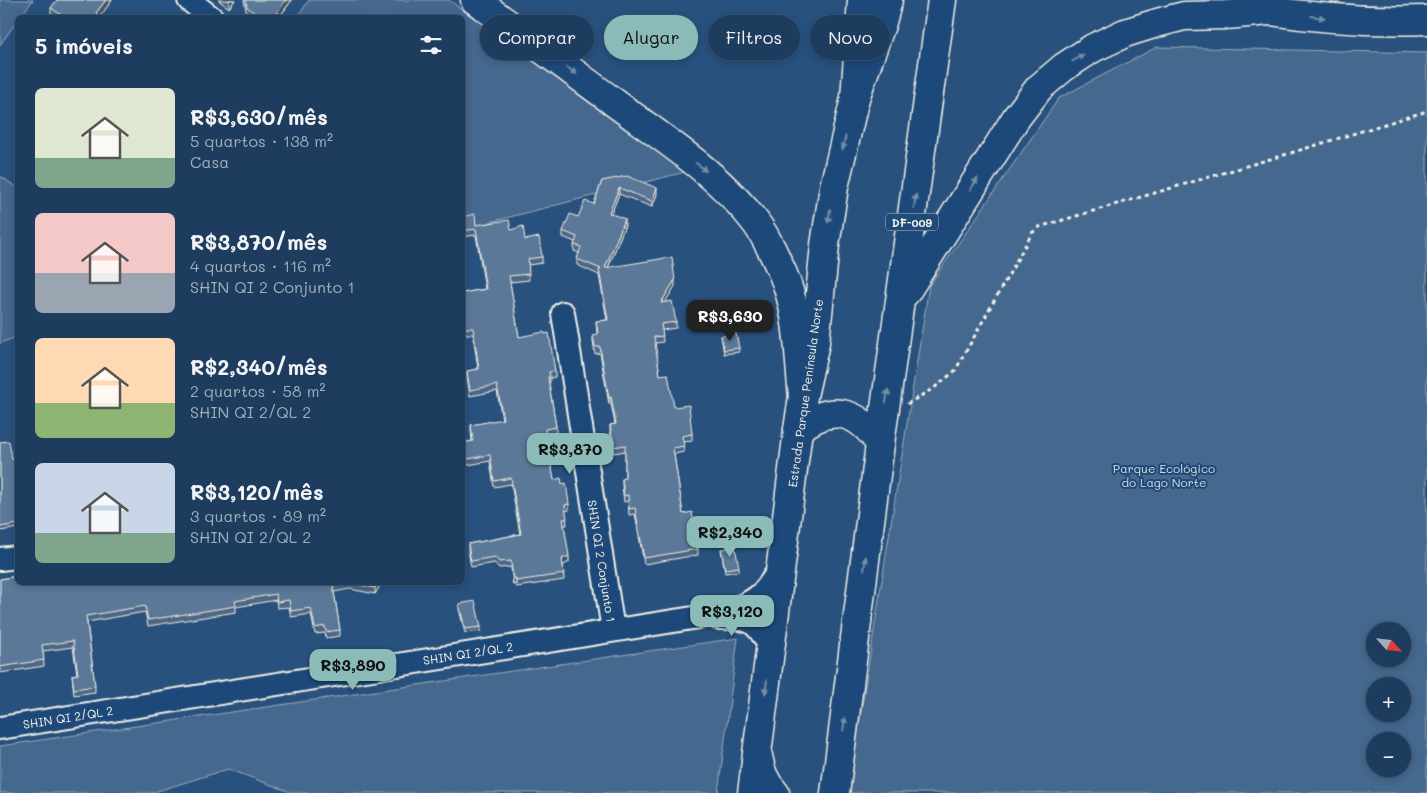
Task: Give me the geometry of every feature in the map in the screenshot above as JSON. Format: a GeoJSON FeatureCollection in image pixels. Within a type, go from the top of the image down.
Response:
{"type":"FeatureCollection","features":[{"type":"Feature","properties":{"kind":"main road"},"geometry":{"type":"LineString","coordinates":[[475,0],[702,166],[741,204],[769,243],[784,276],[795,315],[800,350],[800,374],[803,396]]}},
{"type":"Feature","properties":{"kind":"main road"},"geometry":{"type":"LineString","coordinates":[[855,98],[862,0]]}},
{"type":"Feature","properties":{"kind":"main road","name":"Estrada Parque Península Norte"},"geometry":{"type":"LineString","coordinates":[[752,793],[798,430],[803,396],[815,343],[825,245],[834,187],[855,98],[888,0]]}},
{"type":"Feature","properties":{"kind":"main road","name":"DF-009"},"geometry":{"type":"LineString","coordinates":[[832,786],[942,0]]}},
{"type":"Feature","properties":{"kind":"main road"},"geometry":{"type":"LineString","coordinates":[[1206,0],[1325,18],[1366,21],[1427,20]]}},
{"type":"Feature","properties":{"kind":"main road"},"geometry":{"type":"LineString","coordinates":[[901,299],[1016,118],[1040,88],[1064,67],[1093,48],[1125,33],[1184,16],[1270,11]]}},
{"type":"Feature","properties":{"kind":"main road"},"geometry":{"type":"LineString","coordinates":[[798,430],[817,417],[835,414],[845,415],[862,422],[873,433],[880,444]]}},
{"type":"Feature","properties":{"kind":"main road"},"geometry":{"type":"LineString","coordinates":[[757,754],[763,776],[775,793]]}},
{"type":"Feature","properties":{"kind":"street"},"geometry":{"type":"LineString","coordinates":[[188,0],[208,15]]}},
{"type":"Feature","properties":{"kind":"street","name":"SHIN QI 2 Conjunto 1"},"geometry":{"type":"LineString","coordinates":[[563,313],[613,630]]}},
{"type":"Feature","properties":{"kind":"street"},"geometry":{"type":"LineString","coordinates":[[0,559],[15,557]]}},
{"type":"Feature","properties":{"kind":"street","name":"SHIN QI 2/QL 2"},"geometry":{"type":"LineString","coordinates":[[0,728],[699,617],[740,607],[751,601],[762,592],[781,567]]}},
{"type":"Feature","properties":{"kind":"street","name":"SHIN QI 2/QL 2"},"geometry":{"type":"LineString","coordinates":[[699,617],[741,618],[751,622],[759,628],[772,647]]}},
{"type":"Feature","properties":{"kind":"path"},"geometry":{"type":"LineString","coordinates":[[885,409],[901,408],[934,388],[955,371],[1032,234],[1039,227],[1427,111]]}},
{"type":"Feature","properties":{"kind":"green space"},"geometry":{"type":"Polygon","coordinates":[[[0,0],[33,0],[22,15],[15,15],[15,24],[0,45],[0,0]]]}},
{"type":"Feature","properties":{"kind":"green space"},"geometry":{"type":"Polygon","coordinates":[[[309,0],[449,0],[480,23],[480,60],[531,60],[685,172],[465,228],[465,15],[299,15],[309,0]]]}},
{"type":"Feature","properties":{"kind":"green space","name":"Parque Ecológico do Lago Norte"},"geometry":{"type":"Polygon","coordinates":[[[1157,47],[1427,53],[1427,793],[848,793],[929,286],[1059,98],[1157,47]]]}},
{"type":"Feature","properties":{"kind":"green space"},"geometry":{"type":"Polygon","coordinates":[[[0,176],[15,186],[15,338],[0,343],[0,176]]]}},
{"type":"Feature","properties":{"kind":"green space"},"geometry":{"type":"Polygon","coordinates":[[[738,638],[718,793],[293,793],[228,769],[151,793],[0,793],[0,746],[738,638]]]}},
{"type":"Feature","properties":{"kind":"building"},"geometry":{"type":"Polygon","coordinates":[[[57,0],[106,0],[96,13],[98,15],[62,15],[51,8],[57,0]]]}},
{"type":"Feature","properties":{"kind":"building"},"geometry":{"type":"Polygon","coordinates":[[[246,0],[286,0],[277,12],[279,15],[257,15],[247,7],[246,0]]]}},
{"type":"Feature","properties":{"kind":"building"},"geometry":{"type":"Polygon","coordinates":[[[627,176],[657,188],[652,201],[619,188],[609,213],[625,219],[605,268],[672,257],[675,280],[661,303],[672,301],[676,322],[661,324],[663,336],[654,337],[660,375],[668,374],[674,407],[689,405],[692,434],[682,436],[684,446],[673,448],[683,514],[692,512],[698,549],[644,558],[635,508],[629,509],[628,495],[624,496],[622,479],[625,478],[625,445],[614,447],[610,425],[616,424],[611,397],[609,398],[600,347],[595,347],[593,335],[598,334],[596,321],[608,320],[599,270],[601,269],[577,259],[581,247],[574,245],[577,237],[563,231],[570,214],[578,217],[585,201],[594,204],[602,181],[627,176]]]}},
{"type":"Feature","properties":{"kind":"building"},"geometry":{"type":"Polygon","coordinates":[[[475,214],[476,225],[509,220],[511,230],[523,226],[525,240],[539,237],[542,257],[528,259],[529,274],[509,276],[519,337],[544,332],[545,334],[549,333],[555,371],[549,372],[550,377],[548,377],[556,427],[545,429],[554,480],[561,478],[562,484],[566,483],[569,504],[565,505],[567,519],[563,519],[569,556],[562,559],[564,574],[516,581],[516,578],[513,579],[511,561],[499,562],[495,557],[471,561],[468,544],[521,534],[511,478],[494,481],[490,455],[465,459],[465,442],[473,441],[471,425],[503,419],[497,385],[470,390],[467,371],[479,369],[473,328],[465,328],[465,292],[486,289],[476,229],[465,231],[465,216],[475,214]]]}},
{"type":"Feature","properties":{"kind":"building"},"geometry":{"type":"Polygon","coordinates":[[[736,333],[739,348],[724,350],[721,336],[736,333]]]}},
{"type":"Feature","properties":{"kind":"building"},"geometry":{"type":"Polygon","coordinates":[[[9,441],[12,459],[15,458],[15,524],[0,527],[0,442],[9,441]]]}},
{"type":"Feature","properties":{"kind":"building"},"geometry":{"type":"Polygon","coordinates":[[[735,547],[739,567],[725,569],[721,549],[735,547]]]}},
{"type":"Feature","properties":{"kind":"building"},"geometry":{"type":"Polygon","coordinates":[[[15,576],[15,585],[339,585],[333,586],[340,630],[326,632],[325,626],[315,628],[311,608],[291,611],[289,600],[277,602],[276,594],[235,601],[236,606],[148,620],[145,606],[86,616],[95,686],[74,689],[72,675],[78,674],[73,641],[42,645],[44,660],[0,667],[0,579],[15,576]]]}},
{"type":"Feature","properties":{"kind":"building"},"geometry":{"type":"Polygon","coordinates":[[[360,585],[376,585],[375,588],[360,585]]]}},
{"type":"Feature","properties":{"kind":"building"},"geometry":{"type":"Polygon","coordinates":[[[475,601],[481,627],[465,629],[459,604],[475,601]]]}}]}
